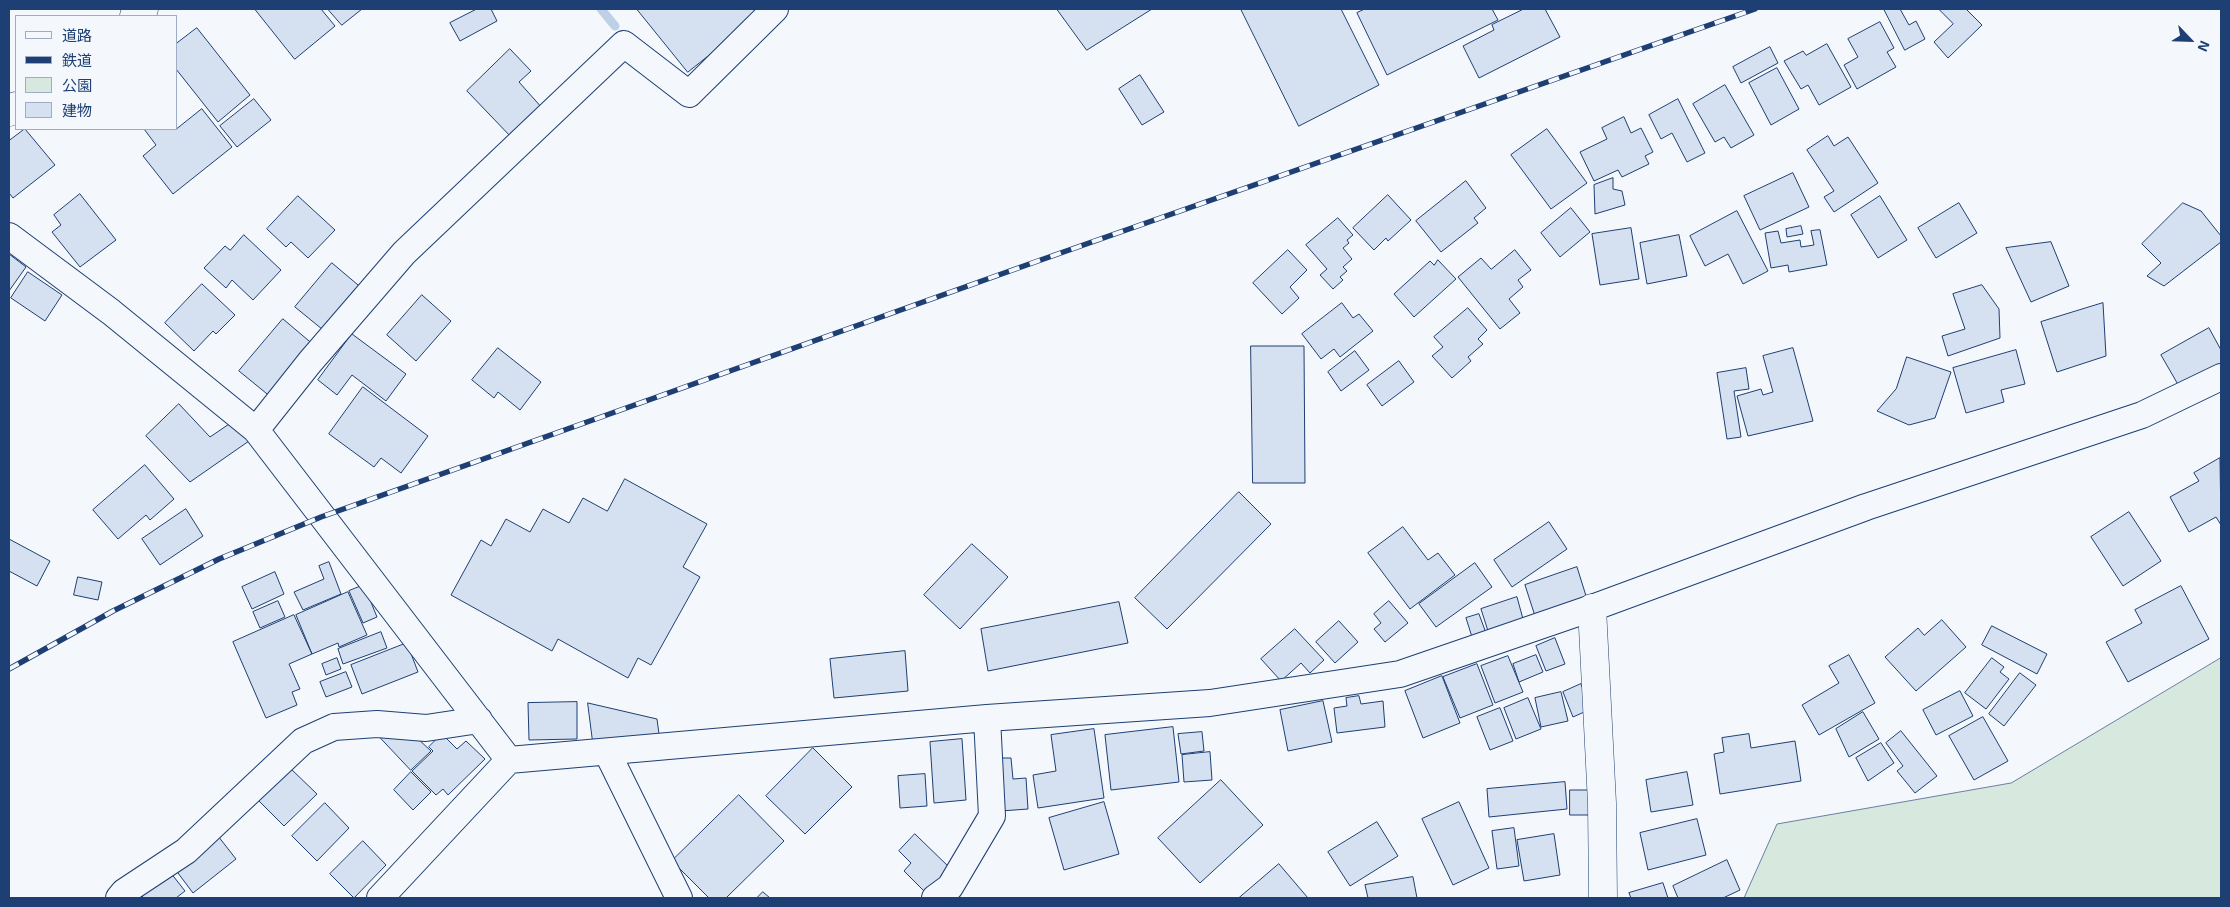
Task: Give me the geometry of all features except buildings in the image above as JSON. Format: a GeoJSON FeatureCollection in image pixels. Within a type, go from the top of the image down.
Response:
{"type":"FeatureCollection","features":[{"type":"Feature","properties":{"kind":"main road"},"geometry":{"type":"LineString","coordinates":[[1592,608],[1602,803],[1603,898]]}},
{"type":"Feature","properties":{"kind":"street"},"geometry":{"type":"LineString","coordinates":[[256,430],[310,362],[404,253],[624,44],[689,94],[775,9]]}},
{"type":"Feature","properties":{"kind":"street"},"geometry":{"type":"LineString","coordinates":[[9,236],[111,312],[256,430],[321,518],[509,760]]}},
{"type":"Feature","properties":{"kind":"street"},"geometry":{"type":"LineString","coordinates":[[380,898],[509,760],[987,718],[1210,703],[1400,674],[1592,608],[1866,506],[2142,415],[2221,377]]}},
{"type":"Feature","properties":{"kind":"street"},"geometry":{"type":"LineString","coordinates":[[935,898],[950,887],[992,816],[987,718]]}},
{"type":"Feature","properties":{"kind":"street"},"geometry":{"type":"LineString","coordinates":[[119,898],[124,892],[186,851],[303,741],[334,727],[377,724],[426,728],[479,720]]}},
{"type":"Feature","properties":{"kind":"street"},"geometry":{"type":"LineString","coordinates":[[608,752],[679,898]]}},
{"type":"Feature","properties":{"kind":"green space"},"geometry":{"type":"Polygon","coordinates":[[[2221,658],[2221,898],[1744,898],[1777,824],[2011,783],[2221,658]]]}},
{"type":"Feature","properties":{"kind":"waterway"},"geometry":{"type":"LineString","coordinates":[[601,9],[615,26]]}},
{"type":"Feature","properties":{"kind":"railway"},"geometry":{"type":"LineString","coordinates":[[9,669],[113,611],[219,559],[321,517],[1035,262],[1755,9]]}}]}
